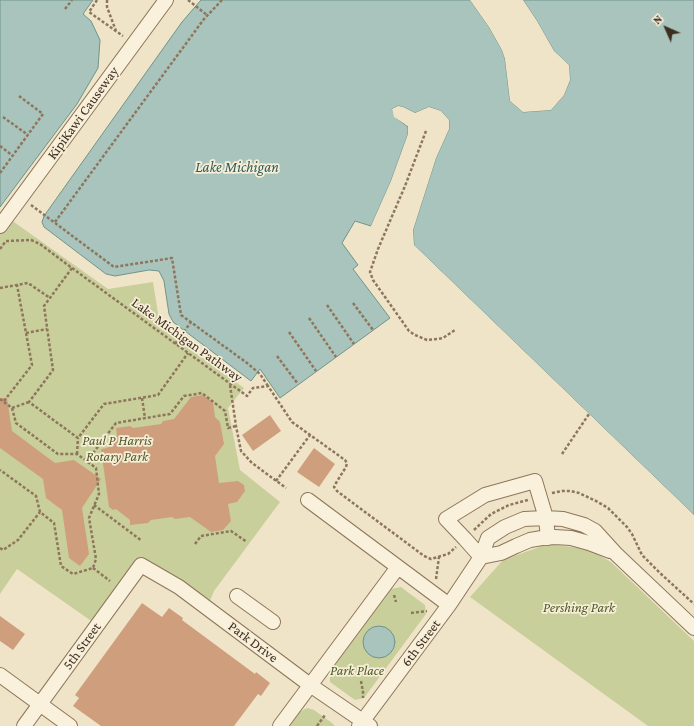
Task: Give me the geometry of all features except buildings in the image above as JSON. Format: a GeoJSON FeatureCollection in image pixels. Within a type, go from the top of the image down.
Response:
{"type":"FeatureCollection","features":[{"type":"Feature","properties":{"kind":"street","name":"KipiKawi Causeway"},"geometry":{"type":"LineString","coordinates":[[0,226],[166,0]]}},
{"type":"Feature","properties":{"kind":"street"},"geometry":{"type":"LineString","coordinates":[[548,538],[546,518],[535,481],[485,496],[446,519],[465,538],[480,557],[501,554],[530,540],[548,538],[571,538],[615,553]]}},
{"type":"Feature","properties":{"kind":"street"},"geometry":{"type":"LineString","coordinates":[[308,500],[449,605]]}},
{"type":"Feature","properties":{"kind":"street","name":"6th Street"},"geometry":{"type":"LineString","coordinates":[[364,724],[449,605],[480,557],[488,538],[505,527],[524,520],[546,518],[563,519],[584,525],[595,531],[615,553],[694,628]]}},
{"type":"Feature","properties":{"kind":"street","name":"Park Drive"},"geometry":{"type":"LineString","coordinates":[[141,565],[179,587],[364,724]]}},
{"type":"Feature","properties":{"kind":"street","name":"5th Street"},"geometry":{"type":"LineString","coordinates":[[24,726],[141,565]]}},
{"type":"Feature","properties":{"kind":"street"},"geometry":{"type":"LineString","coordinates":[[280,726],[398,567]]}},
{"type":"Feature","properties":{"kind":"street"},"geometry":{"type":"LineString","coordinates":[[237,596],[273,622]]}},
{"type":"Feature","properties":{"kind":"street"},"geometry":{"type":"LineString","coordinates":[[0,675],[70,726]]}},
{"type":"Feature","properties":{"kind":"path"},"geometry":{"type":"LineString","coordinates":[[65,9],[72,0]]}},
{"type":"Feature","properties":{"kind":"path"},"geometry":{"type":"LineString","coordinates":[[97,0],[89,12],[133,44]]}},
{"type":"Feature","properties":{"kind":"path"},"geometry":{"type":"LineString","coordinates":[[107,0],[107,7],[116,31]]}},
{"type":"Feature","properties":{"kind":"path"},"geometry":{"type":"LineString","coordinates":[[188,0],[207,15]]}},
{"type":"Feature","properties":{"kind":"path"},"geometry":{"type":"LineString","coordinates":[[55,222],[207,15],[222,0]]}},
{"type":"Feature","properties":{"kind":"path"},"geometry":{"type":"LineString","coordinates":[[0,174],[43,114],[19,96]]}},
{"type":"Feature","properties":{"kind":"path"},"geometry":{"type":"LineString","coordinates":[[3,117],[28,135]]}},
{"type":"Feature","properties":{"kind":"path"},"geometry":{"type":"LineString","coordinates":[[426,131],[370,272],[373,280],[409,331],[427,340],[443,338],[456,330]]}},
{"type":"Feature","properties":{"kind":"path"},"geometry":{"type":"LineString","coordinates":[[0,146],[13,156]]}},
{"type":"Feature","properties":{"kind":"path"},"geometry":{"type":"LineString","coordinates":[[21,198],[114,267],[172,258],[181,315],[260,374],[292,422],[341,457],[347,463],[334,487],[335,489],[424,556],[431,559],[448,554],[491,514],[509,505],[550,493],[571,491],[579,493],[608,508],[627,527],[642,555],[694,604]]}},
{"type":"Feature","properties":{"kind":"path","name":"Lake Michigan Pathway"},"geometry":{"type":"LineString","coordinates":[[0,249],[6,241],[31,240],[40,244],[247,396],[253,388],[268,386]]}},
{"type":"Feature","properties":{"kind":"path"},"geometry":{"type":"LineString","coordinates":[[12,408],[29,402],[53,370],[44,306],[72,268]]}},
{"type":"Feature","properties":{"kind":"path"},"geometry":{"type":"LineString","coordinates":[[0,288],[28,283],[50,298]]}},
{"type":"Feature","properties":{"kind":"path"},"geometry":{"type":"LineString","coordinates":[[4,402],[32,365],[17,285]]}},
{"type":"Feature","properties":{"kind":"path"},"geometry":{"type":"LineString","coordinates":[[353,303],[373,330]]}},
{"type":"Feature","properties":{"kind":"path"},"geometry":{"type":"LineString","coordinates":[[327,305],[354,344]]}},
{"type":"Feature","properties":{"kind":"path"},"geometry":{"type":"LineString","coordinates":[[308,318],[336,357]]}},
{"type":"Feature","properties":{"kind":"path"},"geometry":{"type":"LineString","coordinates":[[175,344],[191,322]]}},
{"type":"Feature","properties":{"kind":"path"},"geometry":{"type":"LineString","coordinates":[[26,333],[47,329]]}},
{"type":"Feature","properties":{"kind":"path"},"geometry":{"type":"LineString","coordinates":[[289,332],[316,371]]}},
{"type":"Feature","properties":{"kind":"path"},"geometry":{"type":"LineString","coordinates":[[77,454],[78,438],[104,404],[158,395],[188,353]]}},
{"type":"Feature","properties":{"kind":"path"},"geometry":{"type":"LineString","coordinates":[[277,356],[298,384]]}},
{"type":"Feature","properties":{"kind":"path"},"geometry":{"type":"LineString","coordinates":[[230,385],[241,451],[252,463],[286,488]]}},
{"type":"Feature","properties":{"kind":"path"},"geometry":{"type":"LineString","coordinates":[[87,461],[116,423],[170,414],[184,396],[202,393],[225,411],[228,428],[236,426]]}},
{"type":"Feature","properties":{"kind":"path"},"geometry":{"type":"LineString","coordinates":[[142,398],[145,418]]}},
{"type":"Feature","properties":{"kind":"path"},"geometry":{"type":"LineString","coordinates":[[0,399],[12,408],[16,423],[58,454],[77,454],[96,468],[99,494],[89,518],[96,559],[93,568]]}},
{"type":"Feature","properties":{"kind":"path"},"geometry":{"type":"LineString","coordinates":[[29,402],[78,438]]}},
{"type":"Feature","properties":{"kind":"path"},"geometry":{"type":"LineString","coordinates":[[562,454],[589,414]]}},
{"type":"Feature","properties":{"kind":"path"},"geometry":{"type":"LineString","coordinates":[[276,481],[310,435]]}},
{"type":"Feature","properties":{"kind":"path"},"geometry":{"type":"LineString","coordinates":[[0,470],[36,496],[40,512],[54,523],[61,566],[73,574],[93,568]]}},
{"type":"Feature","properties":{"kind":"path"},"geometry":{"type":"LineString","coordinates":[[94,505],[142,541]]}},
{"type":"Feature","properties":{"kind":"path"},"geometry":{"type":"LineString","coordinates":[[0,548],[2,550],[18,540],[40,512]]}},
{"type":"Feature","properties":{"kind":"path"},"geometry":{"type":"LineString","coordinates":[[194,544],[201,536],[230,531],[247,542]]}},
{"type":"Feature","properties":{"kind":"path"},"geometry":{"type":"LineString","coordinates":[[435,584],[439,557]]}},
{"type":"Feature","properties":{"kind":"path"},"geometry":{"type":"LineString","coordinates":[[93,568],[110,581]]}},
{"type":"Feature","properties":{"kind":"path"},"geometry":{"type":"LineString","coordinates":[[411,613],[430,610]]}},
{"type":"Feature","properties":{"kind":"path"},"geometry":{"type":"LineString","coordinates":[[361,681],[364,692],[363,702]]}},
{"type":"Feature","properties":{"kind":"path"},"geometry":{"type":"LineString","coordinates":[[317,726],[325,715]]}},
{"type":"Feature","properties":{"kind":"green space","name":"Paul P Harris Rotary Park"},"geometry":{"type":"Polygon","coordinates":[[[7,217],[108,289],[153,282],[160,326],[244,388],[228,408],[240,470],[280,502],[214,591],[207,608],[141,565],[97,625],[17,569],[0,594],[0,227],[7,217]]]}},
{"type":"Feature","properties":{"kind":"green space","name":"Pershing Park"},"geometry":{"type":"Polygon","coordinates":[[[548,544],[588,549],[611,562],[694,641],[694,726],[648,726],[470,597],[503,560],[548,544]]]}},
{"type":"Feature","properties":{"kind":"green space","name":"Park Place"},"geometry":{"type":"Polygon","coordinates":[[[401,587],[425,605],[426,614],[364,698],[355,700],[330,682],[330,672],[391,589],[401,587]]]}},
{"type":"Feature","properties":{"kind":"green space","name":"Park Place"},"geometry":{"type":"Polygon","coordinates":[[[308,708],[314,710],[335,726],[290,726],[300,712],[308,708]]]}},
{"type":"Feature","properties":{"kind":"water"},"geometry":{"type":"Polygon","coordinates":[[[0,0],[93,0],[83,14],[91,21],[100,40],[98,68],[77,104],[0,207],[0,0]]]}},
{"type":"Feature","properties":{"kind":"water","name":"Lake Michigan"},"geometry":{"type":"Polygon","coordinates":[[[201,0],[470,0],[489,27],[502,50],[505,59],[510,101],[523,112],[551,110],[564,95],[570,80],[569,65],[554,51],[523,0],[694,0],[694,515],[414,245],[413,230],[436,158],[449,129],[449,120],[441,111],[429,107],[415,113],[398,106],[392,109],[395,117],[408,127],[408,134],[391,181],[371,226],[355,221],[342,243],[358,265],[353,269],[390,318],[280,398],[260,369],[251,381],[173,322],[169,314],[164,281],[159,271],[149,270],[115,276],[106,274],[44,227],[42,222],[44,216],[182,22],[201,0]]]}},
{"type":"Feature","properties":{"kind":"water"},"geometry":{"type":"Polygon","coordinates":[[[379,626],[385,627],[392,633],[395,642],[394,648],[388,655],[379,658],[373,657],[366,651],[363,642],[364,636],[370,629],[379,626]]]}},
{"type":"Feature","properties":{"kind":"pier"},"geometry":{"type":"Polygon","coordinates":[[[470,0],[473,0],[504,49],[507,59],[512,100],[523,110],[550,108],[562,94],[568,79],[567,66],[553,52],[521,0],[523,0],[554,51],[569,65],[570,80],[564,95],[551,110],[523,112],[510,101],[505,59],[502,50],[489,27],[470,0]]]}},
{"type":"Feature","properties":{"kind":"pier"},"geometry":{"type":"Polygon","coordinates":[[[398,106],[415,113],[429,107],[441,111],[449,120],[449,129],[436,158],[413,230],[414,245],[694,515],[694,517],[412,246],[411,229],[434,158],[447,129],[447,120],[440,113],[429,109],[415,115],[398,108],[395,110],[396,115],[410,125],[410,134],[393,182],[373,227],[371,226],[391,181],[408,134],[408,126],[394,117],[392,109],[398,106]]]}}]}
